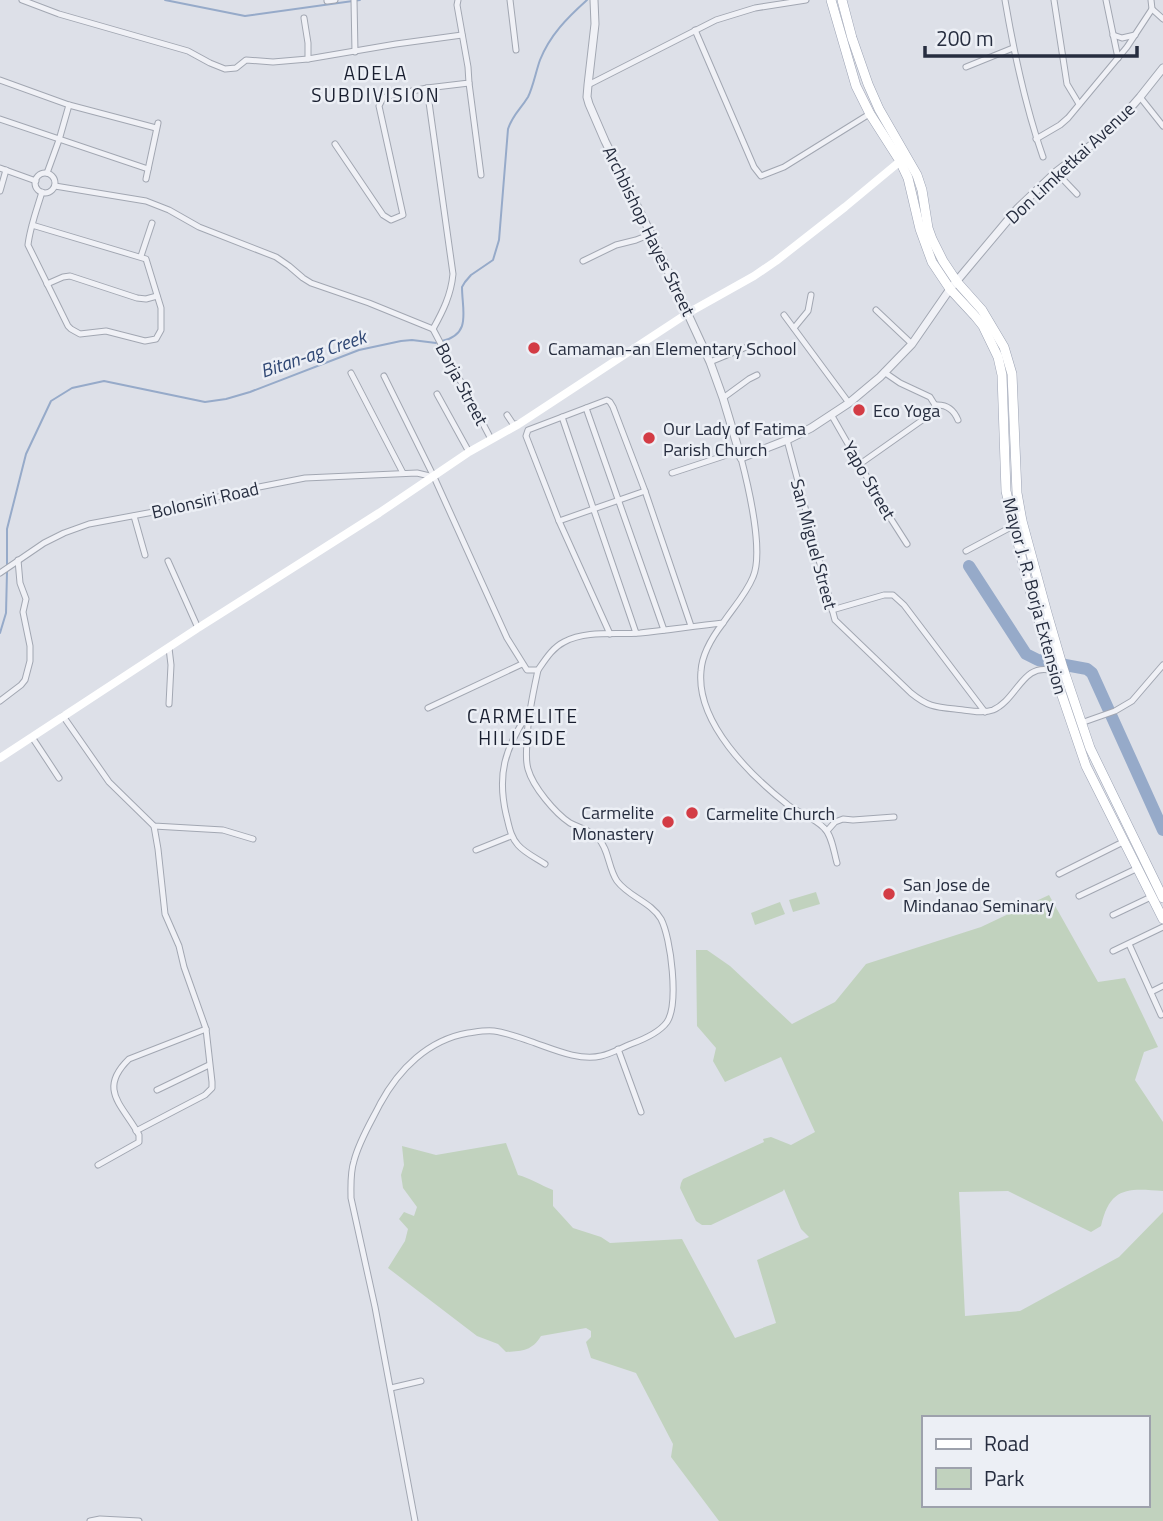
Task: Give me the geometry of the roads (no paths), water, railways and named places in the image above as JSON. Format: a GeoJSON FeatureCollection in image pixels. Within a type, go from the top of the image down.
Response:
{"type":"FeatureCollection","features":[{"type":"Feature","properties":{"kind":"main road","name":"Mayor J. R. Borja Extension"},"geometry":{"type":"LineString","coordinates":[[831,0],[856,86],[870,114],[903,158]]}},
{"type":"Feature","properties":{"kind":"main road","name":"Mayor J. R. Borja Extension"},"geometry":{"type":"LineString","coordinates":[[842,0],[860,60],[879,109],[903,158],[920,229],[932,262],[953,286],[972,298],[1004,347],[1010,441],[1017,493],[1058,670],[1086,766],[1163,898]]}},
{"type":"Feature","properties":{"kind":"main road"},"geometry":{"type":"LineString","coordinates":[[0,758],[434,477],[468,452],[519,424],[688,313],[754,276],[845,207],[903,158]]}},
{"type":"Feature","properties":{"kind":"main road","name":"Mayor J. R. Borja Extension"},"geometry":{"type":"LineString","coordinates":[[1010,441],[1005,481],[1013,526],[1026,577],[1051,645]]}},
{"type":"Feature","properties":{"kind":"main road","name":"Mayor J. R. Borja Extension"},"geometry":{"type":"LineString","coordinates":[[1121,825],[1125,841],[1163,919]]}},
{"type":"Feature","properties":{"kind":"street"},"geometry":{"type":"LineString","coordinates":[[22,0],[44,9],[188,51],[225,69],[236,68],[246,60],[274,62],[307,59],[462,35]]}},
{"type":"Feature","properties":{"kind":"street"},"geometry":{"type":"LineString","coordinates":[[44,0],[44,9]]}},
{"type":"Feature","properties":{"kind":"street"},"geometry":{"type":"LineString","coordinates":[[327,1],[335,0]]}},
{"type":"Feature","properties":{"kind":"street"},"geometry":{"type":"LineString","coordinates":[[458,0],[481,175]]}},
{"type":"Feature","properties":{"kind":"street"},"geometry":{"type":"LineString","coordinates":[[510,0],[516,50]]}},
{"type":"Feature","properties":{"kind":"street","name":"Archbishop Hayes Street"},"geometry":{"type":"LineString","coordinates":[[594,0],[595,24],[587,97],[592,113],[710,362],[740,454]]}},
{"type":"Feature","properties":{"kind":"street"},"geometry":{"type":"LineString","coordinates":[[588,85],[716,20],[741,11],[806,0]]}},
{"type":"Feature","properties":{"kind":"street"},"geometry":{"type":"LineString","coordinates":[[1005,0],[1013,48],[1043,157]]}},
{"type":"Feature","properties":{"kind":"street"},"geometry":{"type":"LineString","coordinates":[[1054,0],[1067,84],[1079,104]]}},
{"type":"Feature","properties":{"kind":"street"},"geometry":{"type":"LineString","coordinates":[[1106,0],[1118,58]]}},
{"type":"Feature","properties":{"kind":"street"},"geometry":{"type":"LineString","coordinates":[[1036,139],[1060,125],[1118,58],[1152,9],[1151,0]]}},
{"type":"Feature","properties":{"kind":"street"},"geometry":{"type":"LineString","coordinates":[[355,4],[355,52]]}},
{"type":"Feature","properties":{"kind":"street"},"geometry":{"type":"LineString","coordinates":[[1152,9],[1163,19]]}},
{"type":"Feature","properties":{"kind":"street"},"geometry":{"type":"LineString","coordinates":[[304,18],[308,43],[307,59]]}},
{"type":"Feature","properties":{"kind":"street"},"geometry":{"type":"LineString","coordinates":[[695,30],[754,167],[761,176],[784,167],[879,109]]}},
{"type":"Feature","properties":{"kind":"street"},"geometry":{"type":"LineString","coordinates":[[1112,35],[1122,38],[1135,35]]}},
{"type":"Feature","properties":{"kind":"street"},"geometry":{"type":"LineString","coordinates":[[966,67],[1013,48]]}},
{"type":"Feature","properties":{"kind":"street","name":"Don Limketkai Avenue"},"geometry":{"type":"LineString","coordinates":[[740,454],[787,440],[832,416],[884,372],[912,344],[953,286],[1018,208],[1056,172],[1112,129],[1163,68]]}},
{"type":"Feature","properties":{"kind":"street"},"geometry":{"type":"LineString","coordinates":[[0,80],[69,105],[157,125],[146,180]]}},
{"type":"Feature","properties":{"kind":"street"},"geometry":{"type":"LineString","coordinates":[[335,144],[383,215],[391,220],[403,218],[379,106],[383,98],[388,96],[470,83]]}},
{"type":"Feature","properties":{"kind":"street"},"geometry":{"type":"LineString","coordinates":[[55,186],[146,201],[199,227],[276,257],[312,283],[433,329],[446,306],[453,274],[427,88]]}},
{"type":"Feature","properties":{"kind":"street"},"geometry":{"type":"LineString","coordinates":[[1140,97],[1163,126]]}},
{"type":"Feature","properties":{"kind":"street"},"geometry":{"type":"LineString","coordinates":[[47,173],[69,105]]}},
{"type":"Feature","properties":{"kind":"street"},"geometry":{"type":"LineString","coordinates":[[0,119],[148,169]]}},
{"type":"Feature","properties":{"kind":"street"},"geometry":{"type":"LineString","coordinates":[[0,191],[3,169],[36,181]]}},
{"type":"Feature","properties":{"kind":"street"},"geometry":{"type":"LineString","coordinates":[[1056,172],[1077,194]]}},
{"type":"Feature","properties":{"kind":"street"},"geometry":{"type":"LineString","coordinates":[[47,173],[53,176],[55,186],[51,191],[42,192],[37,188],[36,181],[41,174],[47,173]]}},
{"type":"Feature","properties":{"kind":"street"},"geometry":{"type":"LineString","coordinates":[[32,225],[146,259],[162,315],[156,339],[145,341],[106,331],[80,334],[68,326],[28,245],[32,225],[42,192]]}},
{"type":"Feature","properties":{"kind":"street"},"geometry":{"type":"LineString","coordinates":[[141,256],[152,223]]}},
{"type":"Feature","properties":{"kind":"street"},"geometry":{"type":"LineString","coordinates":[[583,261],[617,245],[651,234]]}},
{"type":"Feature","properties":{"kind":"street"},"geometry":{"type":"LineString","coordinates":[[47,284],[70,276],[137,298],[157,296]]}},
{"type":"Feature","properties":{"kind":"street"},"geometry":{"type":"LineString","coordinates":[[794,328],[810,308],[811,295]]}},
{"type":"Feature","properties":{"kind":"street"},"geometry":{"type":"LineString","coordinates":[[876,310],[912,344]]}},
{"type":"Feature","properties":{"kind":"street"},"geometry":{"type":"LineString","coordinates":[[784,315],[849,403]]}},
{"type":"Feature","properties":{"kind":"street","name":"Borja Street"},"geometry":{"type":"LineString","coordinates":[[433,329],[491,439]]}},
{"type":"Feature","properties":{"kind":"street"},"geometry":{"type":"LineString","coordinates":[[710,362],[744,348]]}},
{"type":"Feature","properties":{"kind":"street"},"geometry":{"type":"LineString","coordinates":[[884,372],[930,397],[936,405]]}},
{"type":"Feature","properties":{"kind":"street"},"geometry":{"type":"LineString","coordinates":[[351,373],[404,473]]}},
{"type":"Feature","properties":{"kind":"street"},"geometry":{"type":"LineString","coordinates":[[723,398],[757,375]]}},
{"type":"Feature","properties":{"kind":"street"},"geometry":{"type":"LineString","coordinates":[[384,376],[434,477],[507,638],[527,670],[538,670]]}},
{"type":"Feature","properties":{"kind":"street"},"geometry":{"type":"LineString","coordinates":[[437,394],[468,452]]}},
{"type":"Feature","properties":{"kind":"street"},"geometry":{"type":"LineString","coordinates":[[610,634],[559,521],[526,436],[528,430],[607,400],[645,491],[691,626]]}},
{"type":"Feature","properties":{"kind":"street"},"geometry":{"type":"LineString","coordinates":[[936,405],[951,408],[958,420]]}},
{"type":"Feature","properties":{"kind":"street"},"geometry":{"type":"LineString","coordinates":[[860,464],[928,416],[936,405]]}},
{"type":"Feature","properties":{"kind":"street"},"geometry":{"type":"LineString","coordinates":[[586,408],[664,630]]}},
{"type":"Feature","properties":{"kind":"street"},"geometry":{"type":"LineString","coordinates":[[506,415],[513,424],[519,424]]}},
{"type":"Feature","properties":{"kind":"street","name":"Yapo Street"},"geometry":{"type":"LineString","coordinates":[[832,416],[907,544]]}},
{"type":"Feature","properties":{"kind":"street"},"geometry":{"type":"LineString","coordinates":[[562,417],[636,633]]}},
{"type":"Feature","properties":{"kind":"street","name":"San Miguel Street"},"geometry":{"type":"LineString","coordinates":[[787,440],[835,620],[923,703],[985,712]]}},
{"type":"Feature","properties":{"kind":"street"},"geometry":{"type":"LineString","coordinates":[[672,474],[740,454],[755,529],[756,569],[747,589],[710,641],[701,668],[703,696],[723,737],[750,772],[794,810],[827,831],[837,863]]}},
{"type":"Feature","properties":{"kind":"street","name":"Bolonsiri Road"},"geometry":{"type":"LineString","coordinates":[[1,572],[44,543],[89,524],[305,478],[404,473],[423,473],[434,477]]}},
{"type":"Feature","properties":{"kind":"street"},"geometry":{"type":"LineString","coordinates":[[559,521],[645,491]]}},
{"type":"Feature","properties":{"kind":"street"},"geometry":{"type":"LineString","coordinates":[[134,516],[145,555]]}},
{"type":"Feature","properties":{"kind":"street"},"geometry":{"type":"LineString","coordinates":[[966,551],[1013,526]]}},
{"type":"Feature","properties":{"kind":"street"},"geometry":{"type":"LineString","coordinates":[[169,561],[198,628]]}},
{"type":"Feature","properties":{"kind":"street"},"geometry":{"type":"LineString","coordinates":[[0,701],[25,680],[30,662],[30,646],[23,612],[26,599],[16,562]]}},
{"type":"Feature","properties":{"kind":"street"},"geometry":{"type":"LineString","coordinates":[[832,610],[884,595],[893,595],[904,605],[985,712],[1004,703],[1033,672],[1044,668],[1058,670]]}},
{"type":"Feature","properties":{"kind":"street"},"geometry":{"type":"LineString","coordinates":[[415,1521],[375,1307],[351,1198],[353,1162],[389,1088],[411,1062],[436,1044],[457,1035],[492,1031],[576,1055],[600,1057],[639,1041],[661,1028],[669,1018],[673,1003],[673,975],[661,919],[616,880],[602,842],[555,810],[532,779],[526,758],[527,726],[538,670],[549,654],[564,642],[584,636],[723,623]]}},
{"type":"Feature","properties":{"kind":"street"},"geometry":{"type":"LineString","coordinates":[[169,648],[169,704]]}},
{"type":"Feature","properties":{"kind":"street"},"geometry":{"type":"LineString","coordinates":[[428,708],[522,664]]}},
{"type":"Feature","properties":{"kind":"street"},"geometry":{"type":"LineString","coordinates":[[1076,725],[1115,711],[1137,696],[1163,665]]}},
{"type":"Feature","properties":{"kind":"street"},"geometry":{"type":"LineString","coordinates":[[529,712],[510,745],[503,767],[501,789],[511,836],[524,851],[545,864]]}},
{"type":"Feature","properties":{"kind":"street"},"geometry":{"type":"LineString","coordinates":[[63,716],[109,782],[154,826],[165,914],[179,946],[206,1029],[212,1088],[205,1095],[136,1131]]}},
{"type":"Feature","properties":{"kind":"street"},"geometry":{"type":"LineString","coordinates":[[32,737],[59,778]]}},
{"type":"Feature","properties":{"kind":"street"},"geometry":{"type":"LineString","coordinates":[[827,831],[835,822],[843,819],[894,817]]}},
{"type":"Feature","properties":{"kind":"street"},"geometry":{"type":"LineString","coordinates":[[154,826],[223,830],[253,839]]}},
{"type":"Feature","properties":{"kind":"street"},"geometry":{"type":"LineString","coordinates":[[476,850],[511,836]]}},
{"type":"Feature","properties":{"kind":"street"},"geometry":{"type":"LineString","coordinates":[[1059,874],[1125,841]]}},
{"type":"Feature","properties":{"kind":"street"},"geometry":{"type":"LineString","coordinates":[[1079,896],[1138,868]]}},
{"type":"Feature","properties":{"kind":"street"},"geometry":{"type":"LineString","coordinates":[[1113,915],[1152,897]]}},
{"type":"Feature","properties":{"kind":"street"},"geometry":{"type":"LineString","coordinates":[[1113,951],[1163,927]]}},
{"type":"Feature","properties":{"kind":"street"},"geometry":{"type":"LineString","coordinates":[[1129,944],[1161,1015]]}},
{"type":"Feature","properties":{"kind":"street"},"geometry":{"type":"LineString","coordinates":[[1151,992],[1163,986]]}},
{"type":"Feature","properties":{"kind":"street"},"geometry":{"type":"LineString","coordinates":[[97,1164],[139,1142],[136,1131],[116,1097],[113,1087],[116,1074],[130,1059],[206,1029]]}},
{"type":"Feature","properties":{"kind":"street"},"geometry":{"type":"LineString","coordinates":[[618,1049],[641,1112]]}},
{"type":"Feature","properties":{"kind":"street"},"geometry":{"type":"LineString","coordinates":[[157,1090],[209,1065]]}},
{"type":"Feature","properties":{"kind":"street"},"geometry":{"type":"LineString","coordinates":[[391,1388],[421,1381]]}},
{"type":"Feature","properties":{"kind":"street"},"geometry":{"type":"LineString","coordinates":[[90,1521],[139,1521]]}},
{"type":"Feature","properties":{"kind":"waterway"},"geometry":{"type":"LineString","coordinates":[[165,0],[245,16],[360,0]]}},
{"type":"Feature","properties":{"kind":"waterway","name":"Bitan-ag Creek"},"geometry":{"type":"LineString","coordinates":[[442,341],[451,338],[462,327],[462,287],[465,282],[493,260],[499,240],[510,124],[528,97],[540,60],[549,43],[566,20],[587,0]]}},
{"type":"Feature","properties":{"kind":"waterway","name":"Bitan-ag Creek"},"geometry":{"type":"LineString","coordinates":[[7,566],[7,529],[26,454],[51,401],[72,388],[104,381],[205,402],[250,392],[359,350],[401,341],[436,343]]}},
{"type":"Feature","properties":{"kind":"waterway"},"geometry":{"type":"LineString","coordinates":[[969,566],[1026,654],[1038,660],[1087,669],[1092,673],[1163,830]]}},
{"type":"Feature","properties":{"kind":"waterway","name":"Bitan-ag Creek"},"geometry":{"type":"LineString","coordinates":[[0,633],[6,613],[7,572]]}},
{"type":"Feature","properties":{"kind":"place","name":"Camaman-an Elementary School"},"geometry":{"type":"Point","coordinates":[534,348]}},
{"type":"Feature","properties":{"kind":"place","name":"Eco Yoga"},"geometry":{"type":"Point","coordinates":[859,410]}},
{"type":"Feature","properties":{"kind":"place","name":"Our Lady of Fatima Parish Church"},"geometry":{"type":"Point","coordinates":[649,438]}},
{"type":"Feature","properties":{"kind":"place","name":"Carmelite Church"},"geometry":{"type":"Point","coordinates":[692,813]}},
{"type":"Feature","properties":{"kind":"place","name":"Carmelite Monastery"},"geometry":{"type":"Point","coordinates":[668,822]}},
{"type":"Feature","properties":{"kind":"place","name":"San Jose de Mindanao Seminary"},"geometry":{"type":"Point","coordinates":[889,894]}},
{"type":"Feature","properties":{"kind":"district","name":"ADELA SUBDIVISION"},"geometry":{"type":"Point","coordinates":[376,83]}},
{"type":"Feature","properties":{"kind":"district","name":"CARMELITE HILLSIDE"},"geometry":{"type":"Point","coordinates":[523,726]}}]}
